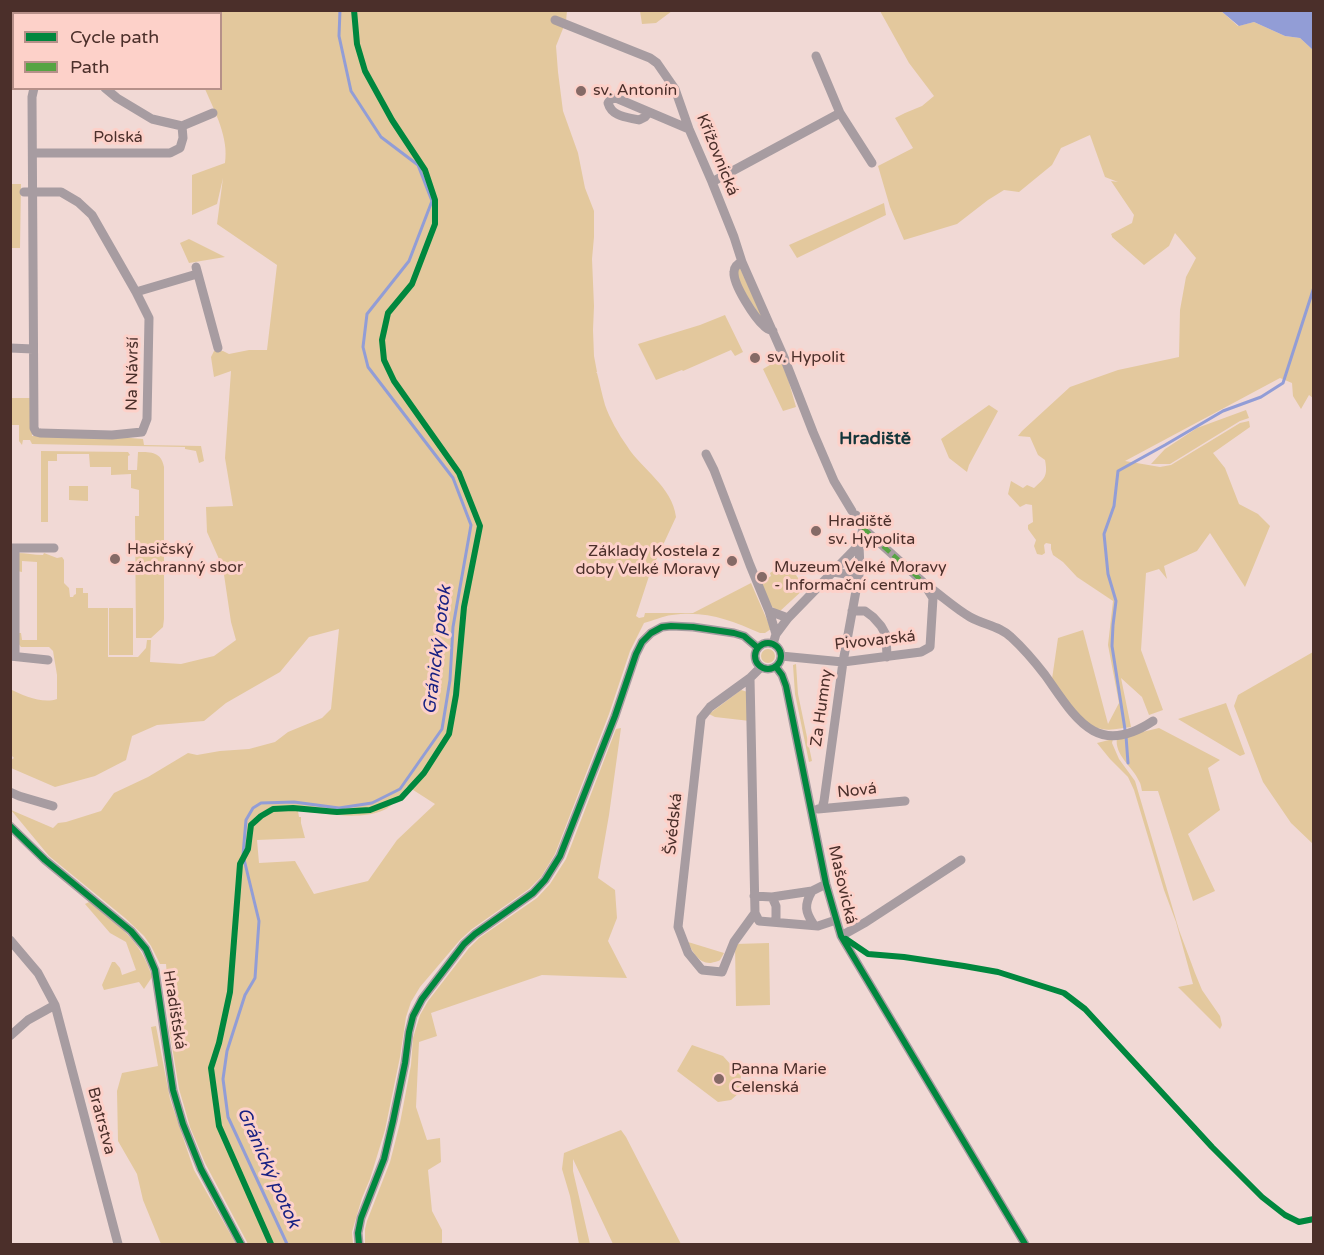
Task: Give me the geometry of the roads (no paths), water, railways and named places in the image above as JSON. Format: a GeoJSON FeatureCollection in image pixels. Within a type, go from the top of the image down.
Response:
{"type":"FeatureCollection","features":[{"type":"Feature","properties":{"kind":"street","name":"Křížovnická"},"geometry":{"type":"LineString","coordinates":[[555,20],[650,58],[657,63],[675,89],[742,262],[736,265],[734,270],[736,281],[756,317],[772,331],[834,481],[863,528]]}},
{"type":"Feature","properties":{"kind":"street"},"geometry":{"type":"LineString","coordinates":[[816,56],[840,113],[872,163]]}},
{"type":"Feature","properties":{"kind":"street"},"geometry":{"type":"LineString","coordinates":[[10,348],[33,349],[28,192],[33,153],[34,90]]}},
{"type":"Feature","properties":{"kind":"street"},"geometry":{"type":"LineString","coordinates":[[108,90],[152,119],[182,126],[213,113]]}},
{"type":"Feature","properties":{"kind":"street"},"geometry":{"type":"LineString","coordinates":[[649,112],[689,129]]}},
{"type":"Feature","properties":{"kind":"street"},"geometry":{"type":"LineString","coordinates":[[712,182],[840,113]]}},
{"type":"Feature","properties":{"kind":"street","name":"Polská"},"geometry":{"type":"LineString","coordinates":[[33,153],[170,153],[180,148],[183,138],[182,126]]}},
{"type":"Feature","properties":{"kind":"street","name":"Na Návrší"},"geometry":{"type":"LineString","coordinates":[[28,192],[61,192],[78,202],[92,215],[149,318],[147,419],[142,432],[112,435],[36,432],[34,428],[33,349]]}},
{"type":"Feature","properties":{"kind":"street"},"geometry":{"type":"LineString","coordinates":[[136,292],[197,271],[218,348]]}},
{"type":"Feature","properties":{"kind":"street"},"geometry":{"type":"LineString","coordinates":[[706,454],[769,611],[776,634]]}},
{"type":"Feature","properties":{"kind":"street"},"geometry":{"type":"LineString","coordinates":[[773,644],[776,634],[788,618],[859,545],[863,528]]}},
{"type":"Feature","properties":{"kind":"street","name":"Pivovarská"},"geometry":{"type":"LineString","coordinates":[[781,656],[843,662],[921,652],[930,647],[933,598],[923,582],[863,528]]}},
{"type":"Feature","properties":{"kind":"street","name":"Za Humny"},"geometry":{"type":"LineString","coordinates":[[817,809],[824,801],[843,662],[860,569],[859,545]]}},
{"type":"Feature","properties":{"kind":"street"},"geometry":{"type":"LineString","coordinates":[[48,660],[13,656],[13,548],[54,548]]}},
{"type":"Feature","properties":{"kind":"street"},"geometry":{"type":"LineString","coordinates":[[833,572],[859,576]]}},
{"type":"Feature","properties":{"kind":"street"},"geometry":{"type":"LineString","coordinates":[[923,582],[969,617],[1001,629],[1011,636],[1079,721],[1094,732],[1115,735],[1131,733],[1153,721]]}},
{"type":"Feature","properties":{"kind":"street"},"geometry":{"type":"LineString","coordinates":[[769,611],[788,618]]}},
{"type":"Feature","properties":{"kind":"street"},"geometry":{"type":"LineString","coordinates":[[852,611],[865,611],[881,626],[886,635],[887,657]]}},
{"type":"Feature","properties":{"kind":"street"},"geometry":{"type":"LineString","coordinates":[[358,1245],[361,1218],[384,1159],[413,1016],[422,999],[465,944],[533,893],[545,880],[560,856],[642,642],[662,627],[693,627],[744,636],[758,648]]}},
{"type":"Feature","properties":{"kind":"street"},"geometry":{"type":"LineString","coordinates":[[766,643],[773,644],[779,649],[781,660],[776,667],[769,669],[761,667],[755,659],[758,648],[766,643]]}},
{"type":"Feature","properties":{"kind":"street"},"geometry":{"type":"LineString","coordinates":[[761,667],[750,678],[755,913],[759,921],[818,926],[836,920]]}},
{"type":"Feature","properties":{"kind":"street","name":"Mašovická"},"geometry":{"type":"LineString","coordinates":[[776,667],[786,686],[817,809],[826,884],[841,936],[1025,1245]]}},
{"type":"Feature","properties":{"kind":"street","name":"Švédská"},"geometry":{"type":"LineString","coordinates":[[750,678],[710,707],[701,718],[678,927],[688,953],[702,970],[723,972],[734,942],[755,913]]}},
{"type":"Feature","properties":{"kind":"street"},"geometry":{"type":"LineString","coordinates":[[10,792],[53,806]]}},
{"type":"Feature","properties":{"kind":"street","name":"Nová"},"geometry":{"type":"LineString","coordinates":[[817,809],[905,801]]}},
{"type":"Feature","properties":{"kind":"street","name":"Hradišťská"},"geometry":{"type":"LineString","coordinates":[[10,826],[45,860],[131,932],[146,949],[155,970],[173,1090],[183,1124],[206,1178],[242,1245]]}},
{"type":"Feature","properties":{"kind":"street","name":"Mašovická"},"geometry":{"type":"LineString","coordinates":[[841,936],[961,860]]}},
{"type":"Feature","properties":{"kind":"street"},"geometry":{"type":"LineString","coordinates":[[754,896],[772,897],[812,891],[826,884]]}},
{"type":"Feature","properties":{"kind":"street"},"geometry":{"type":"LineString","coordinates":[[812,891],[807,900],[806,914],[813,925]]}},
{"type":"Feature","properties":{"kind":"street"},"geometry":{"type":"LineString","coordinates":[[772,897],[776,906],[776,921]]}},
{"type":"Feature","properties":{"kind":"street","name":"Bratrstva"},"geometry":{"type":"LineString","coordinates":[[10,940],[38,973],[55,1005],[118,1245]]}},
{"type":"Feature","properties":{"kind":"street"},"geometry":{"type":"LineString","coordinates":[[10,1036],[28,1020],[55,1005]]}},
{"type":"Feature","properties":{"kind":"water"},"geometry":{"type":"Polygon","coordinates":[[[1221,11],[1313,11],[1313,50],[1300,38],[1285,36],[1254,22],[1239,26],[1221,11]]]}},
{"type":"Feature","properties":{"kind":"waterway","name":"Gránický potok"},"geometry":{"type":"LineString","coordinates":[[287,1244],[228,1117],[223,1079],[227,1051],[245,995],[255,978],[259,921],[243,855],[246,820],[253,808],[261,803],[294,802],[339,808],[372,803],[400,789],[442,729],[450,680],[453,627],[471,525],[453,478],[368,367],[363,347],[367,314],[409,261],[432,201],[418,165],[381,137],[351,91],[339,36],[340,10]]}},
{"type":"Feature","properties":{"kind":"waterway"},"geometry":{"type":"LineString","coordinates":[[1128,763],[1112,646],[1116,601],[1108,574],[1104,534],[1114,506],[1118,471],[1223,411],[1261,397],[1283,383],[1314,287]]}},
{"type":"Feature","properties":{"kind":"place","name":"sv. Antonín"},"geometry":{"type":"Point","coordinates":[581,91]}},
{"type":"Feature","properties":{"kind":"place","name":"sv. Hypolit"},"geometry":{"type":"Point","coordinates":[755,358]}},
{"type":"Feature","properties":{"kind":"place","name":"Hradiště sv. Hypolita"},"geometry":{"type":"Point","coordinates":[816,531]}},
{"type":"Feature","properties":{"kind":"place","name":"Hasičský záchranný sbor"},"geometry":{"type":"Point","coordinates":[115,559]}},
{"type":"Feature","properties":{"kind":"place","name":"Základy Kostela z doby Velké Moravy"},"geometry":{"type":"Point","coordinates":[732,561]}},
{"type":"Feature","properties":{"kind":"place","name":"Muzeum Velké Moravy - Informační centrum"},"geometry":{"type":"Point","coordinates":[762,577]}},
{"type":"Feature","properties":{"kind":"place","name":"Panna Marie Celenská"},"geometry":{"type":"Point","coordinates":[719,1079]}},
{"type":"Feature","properties":{"kind":"district","name":"Hradiště"},"geometry":{"type":"Point","coordinates":[875,439]}}]}
